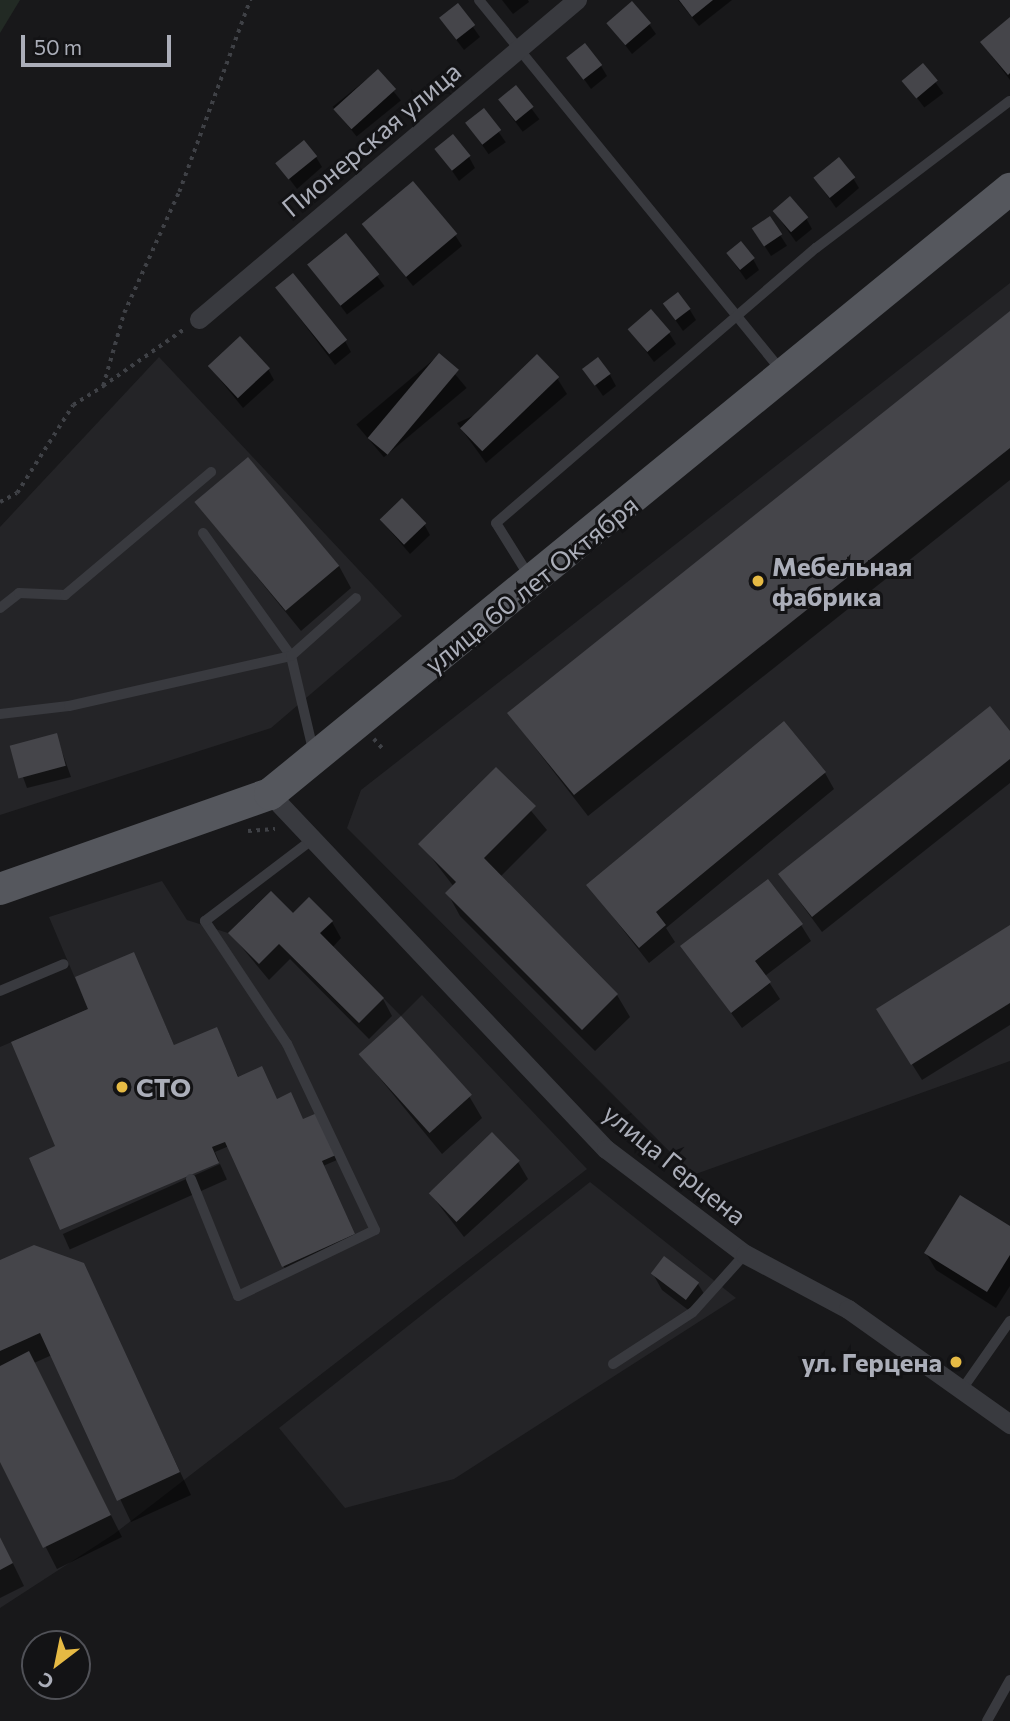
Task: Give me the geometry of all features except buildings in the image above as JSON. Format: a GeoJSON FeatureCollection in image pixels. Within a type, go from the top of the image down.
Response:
{"type":"FeatureCollection","features":[{"type":"Feature","properties":{"kind":"main road","name":"улица 60 лет Октября"},"geometry":{"type":"LineString","coordinates":[[0,889],[270,794],[787,378],[1010,189]]}},
{"type":"Feature","properties":{"kind":"street","name":"Пионерская улица"},"geometry":{"type":"LineString","coordinates":[[199,319],[578,0]]}},
{"type":"Feature","properties":{"kind":"street","name":"улица Герцена"},"geometry":{"type":"LineString","coordinates":[[270,794],[302,846],[606,1149],[745,1254],[848,1309],[963,1388],[1010,1424]]}},
{"type":"Feature","properties":{"kind":"lane"},"geometry":{"type":"LineString","coordinates":[[480,0],[787,378]]}},
{"type":"Feature","properties":{"kind":"lane"},"geometry":{"type":"LineString","coordinates":[[533,583],[496,523],[738,316],[1010,101]]}},
{"type":"Feature","properties":{"kind":"lane"},"geometry":{"type":"LineString","coordinates":[[0,608],[19,593],[65,595],[211,472]]}},
{"type":"Feature","properties":{"kind":"lane"},"geometry":{"type":"LineString","coordinates":[[203,533],[291,656],[315,758]]}},
{"type":"Feature","properties":{"kind":"lane"},"geometry":{"type":"LineString","coordinates":[[0,714],[69,706],[291,656],[356,598]]}},
{"type":"Feature","properties":{"kind":"lane"},"geometry":{"type":"LineString","coordinates":[[191,1180],[238,1296],[375,1230],[287,1044],[205,921],[302,846]]}},
{"type":"Feature","properties":{"kind":"lane"},"geometry":{"type":"LineString","coordinates":[[0,991],[64,964]]}},
{"type":"Feature","properties":{"kind":"lane"},"geometry":{"type":"LineString","coordinates":[[613,1364],[693,1312],[745,1254]]}},
{"type":"Feature","properties":{"kind":"lane"},"geometry":{"type":"LineString","coordinates":[[963,1388],[1010,1321]]}},
{"type":"Feature","properties":{"kind":"lane"},"geometry":{"type":"LineString","coordinates":[[987,1721],[1010,1680]]}},
{"type":"Feature","properties":{"kind":"path"},"geometry":{"type":"LineString","coordinates":[[103,386],[124,313],[179,192],[250,0]]}},
{"type":"Feature","properties":{"kind":"path"},"geometry":{"type":"LineString","coordinates":[[0,502],[16,493],[73,405],[199,319]]}},
{"type":"Feature","properties":{"kind":"path"},"geometry":{"type":"LineString","coordinates":[[242,831],[275,829],[302,846]]}},
{"type":"Feature","properties":{"kind":"shaded area"},"geometry":{"type":"Polygon","coordinates":[[[0,0],[20,0],[0,33],[0,0]]]}},
{"type":"Feature","properties":{"kind":"shaded area"},"geometry":{"type":"Polygon","coordinates":[[[1010,283],[1010,1061],[693,1175],[347,828],[361,790],[1010,283]]]}},
{"type":"Feature","properties":{"kind":"shaded area"},"geometry":{"type":"Polygon","coordinates":[[[159,357],[402,616],[271,728],[0,815],[0,527],[159,357]]]}},
{"type":"Feature","properties":{"kind":"shaded area"},"geometry":{"type":"Polygon","coordinates":[[[162,881],[187,920],[228,933],[271,891],[293,913],[309,897],[333,921],[320,934],[401,1016],[422,995],[587,1169],[114,1534],[0,1608],[0,1047],[88,1009],[49,917],[162,881]]]}},
{"type":"Feature","properties":{"kind":"shaded area"},"geometry":{"type":"Polygon","coordinates":[[[590,1182],[736,1298],[454,1479],[345,1508],[279,1428],[590,1182]]]}},
{"type":"Feature","properties":{"kind":"place","name":"Мебельная фабрика"},"geometry":{"type":"Point","coordinates":[758,581]}},
{"type":"Feature","properties":{"kind":"place","name":"СТО"},"geometry":{"type":"Point","coordinates":[122,1087]}},
{"type":"Feature","properties":{"kind":"place","name":"ул. Герцена"},"geometry":{"type":"Point","coordinates":[956,1362]}}]}
